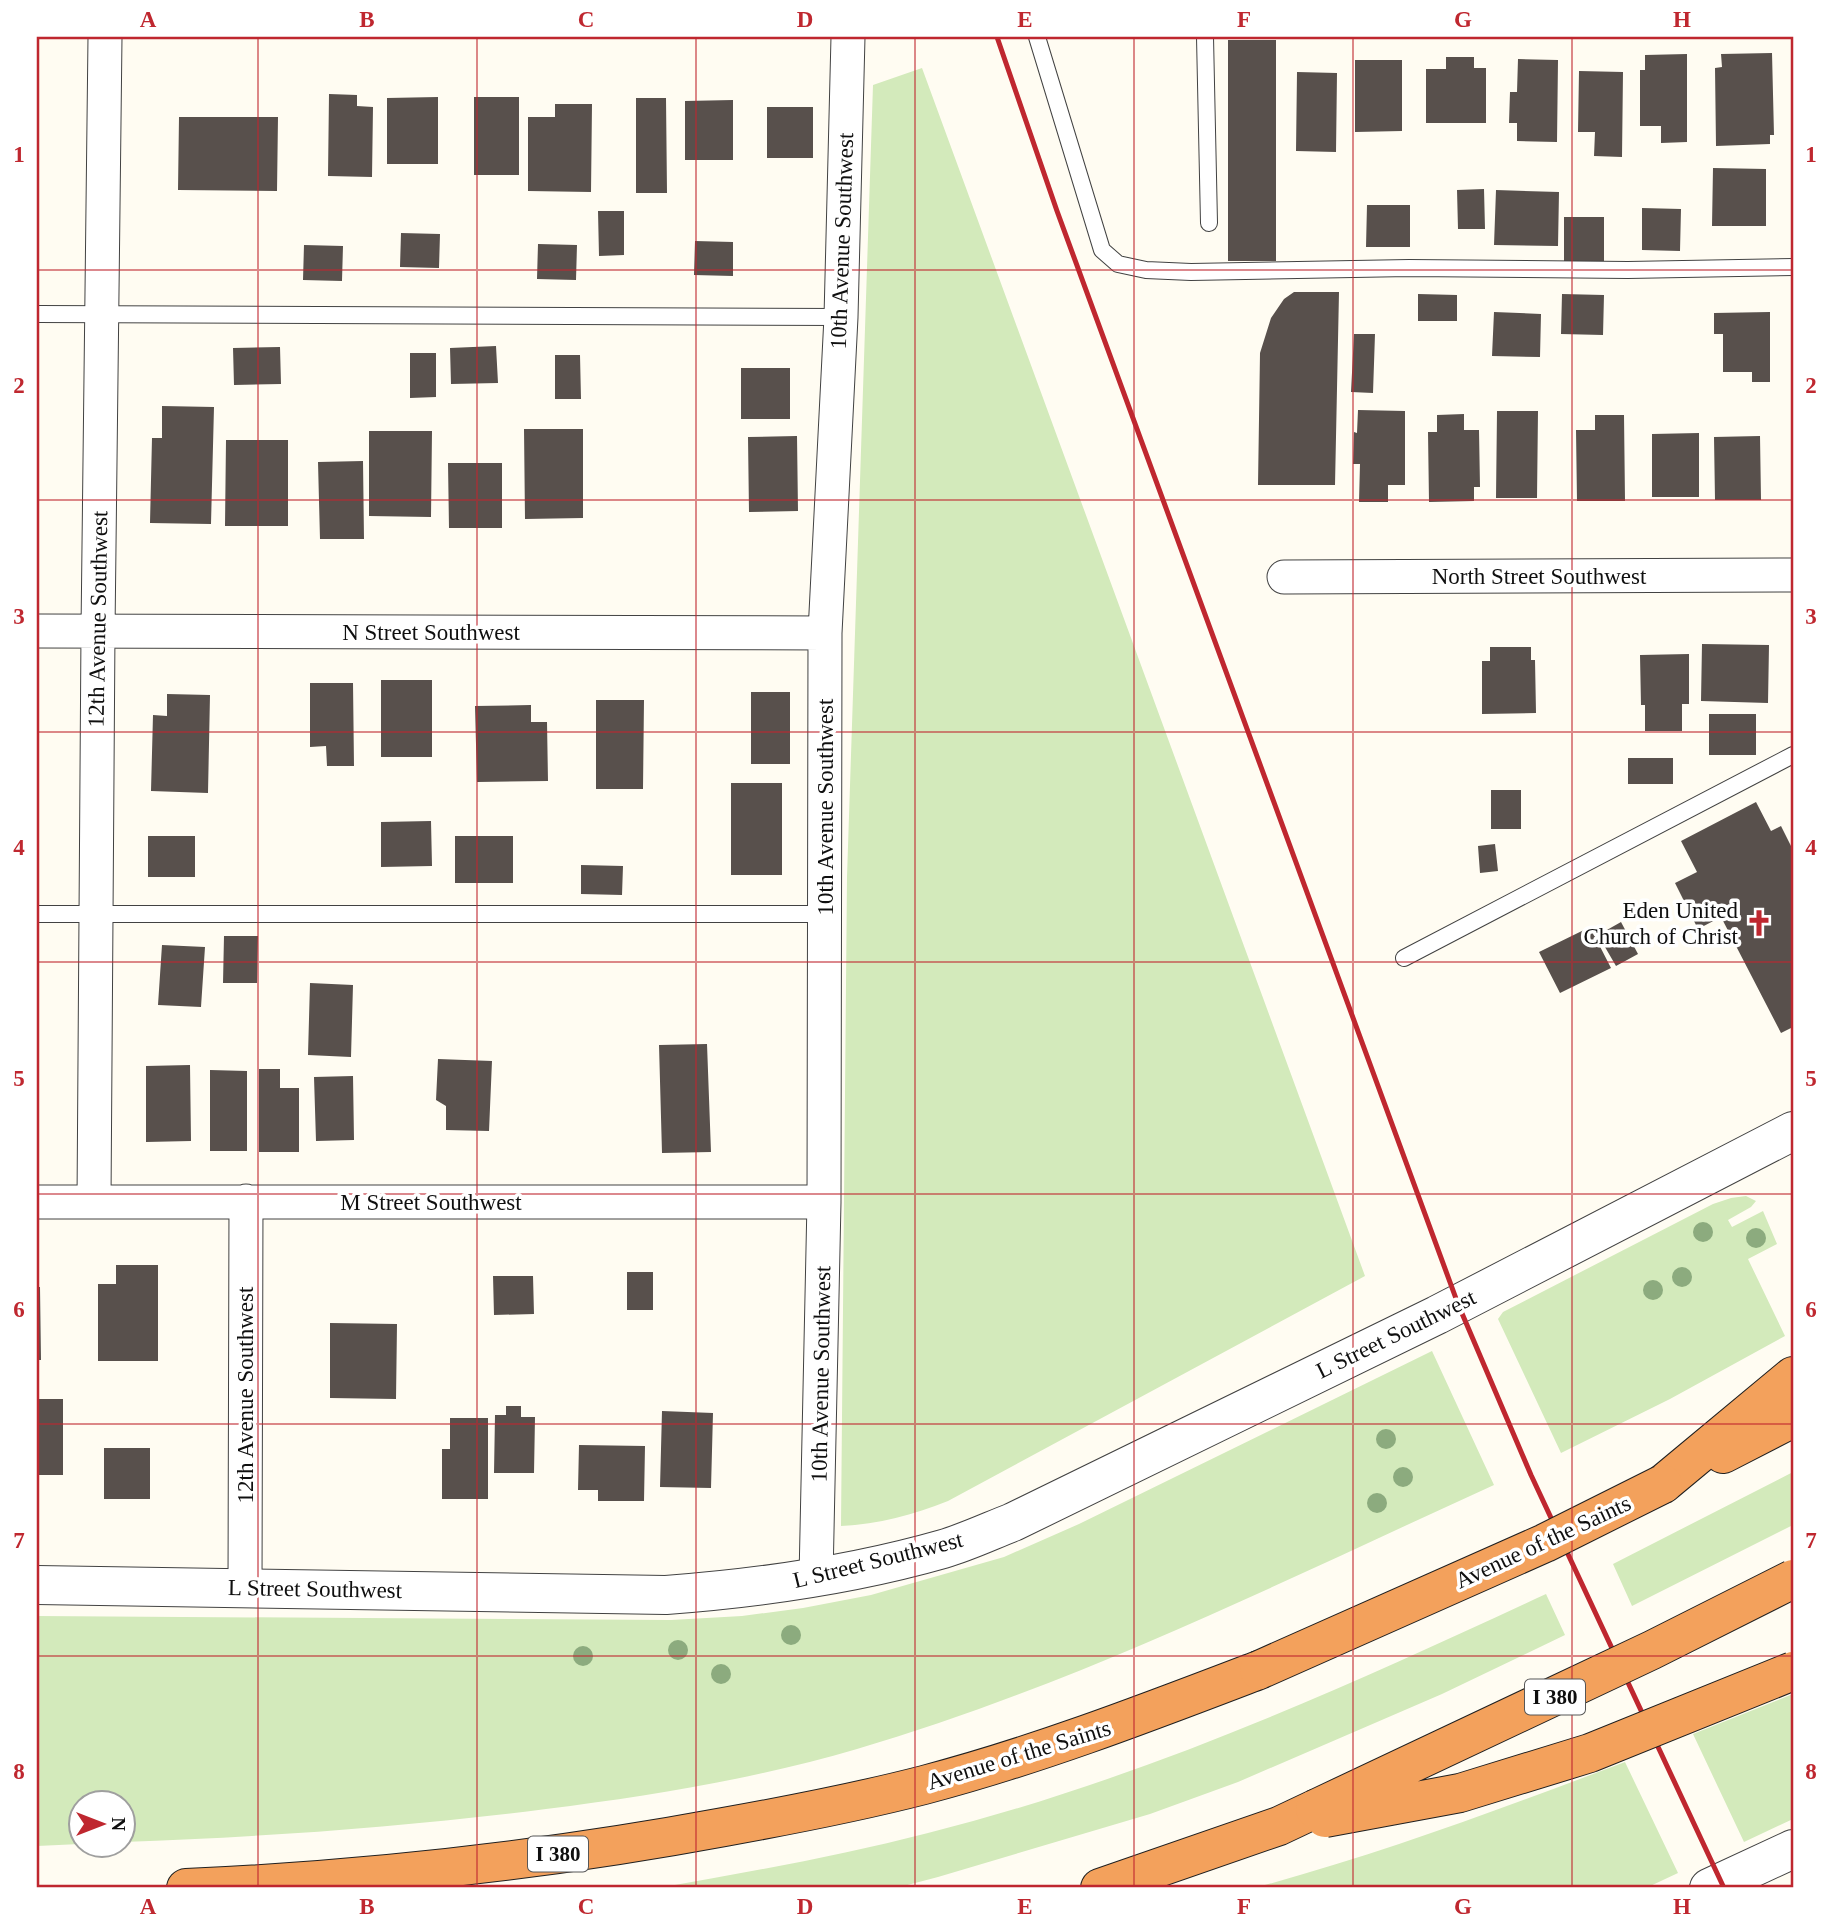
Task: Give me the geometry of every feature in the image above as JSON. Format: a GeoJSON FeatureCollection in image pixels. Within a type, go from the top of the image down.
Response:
{"type":"FeatureCollection","features":[{"type":"Feature","properties":{"kind":"highway"},"geometry":{"type":"LineString","coordinates":[[1663,1484],[1793,1377]]}},
{"type":"Feature","properties":{"kind":"highway","name":"Avenue of the Saints"},"geometry":{"type":"LineString","coordinates":[[186,1888],[281,1884],[436,1871],[640,1843],[808,1812],[926,1785],[1100,1731],[1259,1670],[1545,1543],[1793,1419]]}},
{"type":"Feature","properties":{"kind":"highway","name":"I 380"},"geometry":{"type":"LineString","coordinates":[[1100,1888],[1317,1814],[1793,1579]]}},
{"type":"Feature","properties":{"kind":"highway"},"geometry":{"type":"LineString","coordinates":[[1317,1814],[1460,1793],[1590,1753],[1793,1671]]}},
{"type":"Feature","properties":{"kind":"street","name":"12th Avenue Southwest"},"geometry":{"type":"LineString","coordinates":[[94,1201],[97,631],[105,37]]}},
{"type":"Feature","properties":{"kind":"street","name":"10th Avenue Southwest"},"geometry":{"type":"LineString","coordinates":[[816,1578],[824,1202],[825,633],[841,317],[848,37]]}},
{"type":"Feature","properties":{"kind":"street","name":"North Street Southwest"},"geometry":{"type":"LineString","coordinates":[[1284,578],[1793,575]]}},
{"type":"Feature","properties":{"kind":"street","name":"N Street Southwest"},"geometry":{"type":"LineString","coordinates":[[37,631],[825,633]]}},
{"type":"Feature","properties":{"kind":"street","name":"L Street Southwest"},"geometry":{"type":"LineString","coordinates":[[37,1585],[666,1595],[741,1590],[816,1578],[944,1549],[1013,1522],[1437,1315],[1793,1131]]}},
{"type":"Feature","properties":{"kind":"street","name":"12th Avenue Southwest"},"geometry":{"type":"LineString","coordinates":[[245,1588],[246,1201]]}},
{"type":"Feature","properties":{"kind":"street","name":"M Street Southwest"},"geometry":{"type":"LineString","coordinates":[[37,1202],[824,1202]]}},
{"type":"Feature","properties":{"kind":"street"},"geometry":{"type":"LineString","coordinates":[[1709,1888],[1793,1849]]}},
{"type":"Feature","properties":{"kind":"lane"},"geometry":{"type":"LineString","coordinates":[[1037,37],[1102,250],[1118,264],[1146,270],[1191,272],[1409,268],[1628,270],[1793,267]]}},
{"type":"Feature","properties":{"kind":"lane"},"geometry":{"type":"LineString","coordinates":[[1205,37],[1209,223]]}},
{"type":"Feature","properties":{"kind":"lane"},"geometry":{"type":"LineString","coordinates":[[37,314],[841,317]]}},
{"type":"Feature","properties":{"kind":"lane"},"geometry":{"type":"LineString","coordinates":[[1404,958],[1793,755]]}},
{"type":"Feature","properties":{"kind":"lane"},"geometry":{"type":"LineString","coordinates":[[37,914],[825,914]]}},
{"type":"Feature","properties":{"kind":"green space"},"geometry":{"type":"Polygon","coordinates":[[[922,68],[1365,1276],[948,1501],[896,1518],[841,1526],[847,877],[873,85],[922,68]]]}},
{"type":"Feature","properties":{"kind":"green space"},"geometry":{"type":"Polygon","coordinates":[[[1746,1196],[1756,1201],[1751,1207],[1728,1220],[1732,1227],[1763,1211],[1777,1244],[1748,1259],[1785,1336],[1670,1399],[1561,1453],[1498,1319],[1503,1312],[1713,1204],[1746,1196]]]}},
{"type":"Feature","properties":{"kind":"green space"},"geometry":{"type":"Polygon","coordinates":[[[1432,1351],[1494,1485],[1101,1662],[939,1723],[819,1760],[702,1785],[546,1809],[387,1826],[136,1841],[136,1788],[66,1788],[66,1845],[37,1846],[37,1616],[671,1620],[742,1616],[871,1595],[1004,1557],[1079,1524],[1432,1351]]]}},
{"type":"Feature","properties":{"kind":"green space"},"geometry":{"type":"Polygon","coordinates":[[[1793,1472],[1793,1525],[1632,1606],[1613,1564],[1793,1472]]]}},
{"type":"Feature","properties":{"kind":"green space"},"geometry":{"type":"Polygon","coordinates":[[[1546,1594],[1565,1635],[1442,1694],[1238,1782],[1150,1814],[896,1888],[658,1888],[895,1841],[1008,1811],[1087,1786],[1243,1728],[1546,1594]]]}},
{"type":"Feature","properties":{"kind":"green space"},"geometry":{"type":"Polygon","coordinates":[[[1793,1694],[1793,1819],[1744,1842],[1693,1734],[1793,1694]]]}},
{"type":"Feature","properties":{"kind":"green space"},"geometry":{"type":"Polygon","coordinates":[[[1625,1762],[1678,1873],[1646,1888],[1254,1888],[1395,1845],[1625,1762]]]}},
{"type":"Feature","properties":{"kind":"building"},"geometry":{"type":"Polygon","coordinates":[[[1228,40],[1276,40],[1276,261],[1228,261],[1228,40]]]}},
{"type":"Feature","properties":{"kind":"building"},"geometry":{"type":"Polygon","coordinates":[[[1772,53],[1774,135],[1770,135],[1770,144],[1716,146],[1715,68],[1722,67],[1721,54],[1772,53]]]}},
{"type":"Feature","properties":{"kind":"building"},"geometry":{"type":"Polygon","coordinates":[[[1687,54],[1687,142],[1661,143],[1661,126],[1640,126],[1640,70],[1645,70],[1645,55],[1687,54]]]}},
{"type":"Feature","properties":{"kind":"building"},"geometry":{"type":"Polygon","coordinates":[[[1446,57],[1474,57],[1474,68],[1486,68],[1486,123],[1426,123],[1426,69],[1446,69],[1446,57]]]}},
{"type":"Feature","properties":{"kind":"building"},"geometry":{"type":"Polygon","coordinates":[[[1518,59],[1558,60],[1557,142],[1517,141],[1517,123],[1509,123],[1510,92],[1517,92],[1518,59]]]}},
{"type":"Feature","properties":{"kind":"building"},"geometry":{"type":"Polygon","coordinates":[[[1355,60],[1402,60],[1402,131],[1355,132],[1355,60]]]}},
{"type":"Feature","properties":{"kind":"building"},"geometry":{"type":"Polygon","coordinates":[[[1579,71],[1623,72],[1622,157],[1594,156],[1595,132],[1578,132],[1579,71]]]}},
{"type":"Feature","properties":{"kind":"building"},"geometry":{"type":"Polygon","coordinates":[[[1297,72],[1337,73],[1336,152],[1296,151],[1297,72]]]}},
{"type":"Feature","properties":{"kind":"building"},"geometry":{"type":"Polygon","coordinates":[[[329,94],[357,95],[357,106],[373,107],[372,177],[328,176],[329,94]]]}},
{"type":"Feature","properties":{"kind":"building"},"geometry":{"type":"Polygon","coordinates":[[[438,97],[438,164],[387,164],[387,98],[438,97]]]}},
{"type":"Feature","properties":{"kind":"building"},"geometry":{"type":"Polygon","coordinates":[[[474,97],[519,97],[519,175],[474,175],[474,97]]]}},
{"type":"Feature","properties":{"kind":"building"},"geometry":{"type":"Polygon","coordinates":[[[636,98],[666,98],[667,193],[636,193],[636,98]]]}},
{"type":"Feature","properties":{"kind":"building"},"geometry":{"type":"Polygon","coordinates":[[[733,100],[733,160],[685,160],[685,101],[733,100]]]}},
{"type":"Feature","properties":{"kind":"building"},"geometry":{"type":"Polygon","coordinates":[[[555,104],[592,104],[591,192],[528,191],[528,117],[555,117],[555,104]]]}},
{"type":"Feature","properties":{"kind":"building"},"geometry":{"type":"Polygon","coordinates":[[[767,107],[813,107],[813,158],[767,158],[767,107]]]}},
{"type":"Feature","properties":{"kind":"building"},"geometry":{"type":"Polygon","coordinates":[[[179,117],[278,117],[277,191],[178,190],[179,117]]]}},
{"type":"Feature","properties":{"kind":"building"},"geometry":{"type":"Polygon","coordinates":[[[1713,168],[1766,169],[1766,226],[1712,226],[1713,168]]]}},
{"type":"Feature","properties":{"kind":"building"},"geometry":{"type":"Polygon","coordinates":[[[1484,189],[1485,229],[1458,229],[1457,190],[1484,189]]]}},
{"type":"Feature","properties":{"kind":"building"},"geometry":{"type":"Polygon","coordinates":[[[1496,190],[1559,192],[1558,246],[1494,245],[1496,190]]]}},
{"type":"Feature","properties":{"kind":"building"},"geometry":{"type":"Polygon","coordinates":[[[1367,205],[1410,205],[1410,247],[1366,247],[1367,205]]]}},
{"type":"Feature","properties":{"kind":"building"},"geometry":{"type":"Polygon","coordinates":[[[1642,208],[1681,209],[1680,251],[1642,250],[1642,208]]]}},
{"type":"Feature","properties":{"kind":"building"},"geometry":{"type":"Polygon","coordinates":[[[598,211],[624,211],[624,255],[599,256],[598,211]]]}},
{"type":"Feature","properties":{"kind":"building"},"geometry":{"type":"Polygon","coordinates":[[[1564,217],[1604,217],[1604,261],[1564,261],[1564,217]]]}},
{"type":"Feature","properties":{"kind":"building"},"geometry":{"type":"Polygon","coordinates":[[[401,233],[440,234],[439,268],[400,267],[401,233]]]}},
{"type":"Feature","properties":{"kind":"building"},"geometry":{"type":"Polygon","coordinates":[[[695,241],[733,242],[733,276],[694,275],[695,241]]]}},
{"type":"Feature","properties":{"kind":"building"},"geometry":{"type":"Polygon","coordinates":[[[538,244],[577,245],[576,280],[537,279],[538,244]]]}},
{"type":"Feature","properties":{"kind":"building"},"geometry":{"type":"Polygon","coordinates":[[[304,245],[343,246],[342,281],[303,280],[304,245]]]}},
{"type":"Feature","properties":{"kind":"building"},"geometry":{"type":"Polygon","coordinates":[[[1294,292],[1339,292],[1335,485],[1258,485],[1260,353],[1271,318],[1284,299],[1294,292]]]}},
{"type":"Feature","properties":{"kind":"building"},"geometry":{"type":"Polygon","coordinates":[[[1418,294],[1457,295],[1457,321],[1418,321],[1418,294]]]}},
{"type":"Feature","properties":{"kind":"building"},"geometry":{"type":"Polygon","coordinates":[[[1562,294],[1604,295],[1603,335],[1561,334],[1562,294]]]}},
{"type":"Feature","properties":{"kind":"building"},"geometry":{"type":"Polygon","coordinates":[[[1494,312],[1541,314],[1540,357],[1492,356],[1494,312]]]}},
{"type":"Feature","properties":{"kind":"building"},"geometry":{"type":"Polygon","coordinates":[[[1770,312],[1770,382],[1752,382],[1752,372],[1723,372],[1723,334],[1714,334],[1714,313],[1770,312]]]}},
{"type":"Feature","properties":{"kind":"building"},"geometry":{"type":"Polygon","coordinates":[[[1354,334],[1375,334],[1373,393],[1351,392],[1354,334]]]}},
{"type":"Feature","properties":{"kind":"building"},"geometry":{"type":"Polygon","coordinates":[[[496,346],[498,383],[451,384],[450,348],[496,346]]]}},
{"type":"Feature","properties":{"kind":"building"},"geometry":{"type":"Polygon","coordinates":[[[280,347],[281,384],[234,385],[233,348],[280,347]]]}},
{"type":"Feature","properties":{"kind":"building"},"geometry":{"type":"Polygon","coordinates":[[[410,353],[436,353],[436,397],[410,398],[410,353]]]}},
{"type":"Feature","properties":{"kind":"building"},"geometry":{"type":"Polygon","coordinates":[[[555,355],[580,355],[581,399],[555,399],[555,355]]]}},
{"type":"Feature","properties":{"kind":"building"},"geometry":{"type":"Polygon","coordinates":[[[741,368],[790,368],[790,419],[741,419],[741,368]]]}},
{"type":"Feature","properties":{"kind":"building"},"geometry":{"type":"Polygon","coordinates":[[[162,406],[214,407],[211,524],[150,523],[152,438],[162,438],[162,406]]]}},
{"type":"Feature","properties":{"kind":"building"},"geometry":{"type":"Polygon","coordinates":[[[1358,410],[1405,411],[1405,485],[1388,485],[1388,502],[1359,502],[1360,464],[1353,464],[1358,410]]]}},
{"type":"Feature","properties":{"kind":"building"},"geometry":{"type":"Polygon","coordinates":[[[1497,411],[1538,411],[1537,498],[1496,498],[1497,411]]]}},
{"type":"Feature","properties":{"kind":"building"},"geometry":{"type":"Polygon","coordinates":[[[1464,414],[1464,430],[1479,430],[1480,487],[1474,487],[1474,501],[1429,502],[1428,432],[1437,432],[1437,415],[1464,414]]]}},
{"type":"Feature","properties":{"kind":"building"},"geometry":{"type":"Polygon","coordinates":[[[1595,415],[1624,415],[1625,501],[1577,501],[1576,430],[1595,430],[1595,415]]]}},
{"type":"Feature","properties":{"kind":"building"},"geometry":{"type":"Polygon","coordinates":[[[524,429],[583,429],[583,518],[525,519],[524,429]]]}},
{"type":"Feature","properties":{"kind":"building"},"geometry":{"type":"Polygon","coordinates":[[[369,431],[432,431],[431,517],[369,516],[369,431]]]}},
{"type":"Feature","properties":{"kind":"building"},"geometry":{"type":"Polygon","coordinates":[[[1699,433],[1699,497],[1652,497],[1652,434],[1699,433]]]}},
{"type":"Feature","properties":{"kind":"building"},"geometry":{"type":"Polygon","coordinates":[[[797,436],[798,511],[749,512],[748,437],[797,436]]]}},
{"type":"Feature","properties":{"kind":"building"},"geometry":{"type":"Polygon","coordinates":[[[1760,436],[1761,500],[1715,500],[1714,437],[1760,436]]]}},
{"type":"Feature","properties":{"kind":"building"},"geometry":{"type":"Polygon","coordinates":[[[226,440],[288,440],[288,526],[225,526],[226,440]]]}},
{"type":"Feature","properties":{"kind":"building"},"geometry":{"type":"Polygon","coordinates":[[[363,461],[364,539],[320,539],[318,462],[363,461]]]}},
{"type":"Feature","properties":{"kind":"building"},"geometry":{"type":"Polygon","coordinates":[[[448,463],[502,463],[502,528],[449,528],[448,463]]]}},
{"type":"Feature","properties":{"kind":"building"},"geometry":{"type":"Polygon","coordinates":[[[1702,644],[1769,645],[1768,703],[1701,701],[1702,644]]]}},
{"type":"Feature","properties":{"kind":"building"},"geometry":{"type":"Polygon","coordinates":[[[1490,647],[1531,647],[1531,660],[1535,660],[1536,713],[1482,714],[1482,661],[1490,661],[1490,647]]]}},
{"type":"Feature","properties":{"kind":"building"},"geometry":{"type":"Polygon","coordinates":[[[1689,654],[1689,704],[1682,704],[1682,731],[1645,731],[1645,705],[1641,705],[1640,655],[1689,654]]]}},
{"type":"Feature","properties":{"kind":"building"},"geometry":{"type":"Polygon","coordinates":[[[381,680],[432,680],[432,757],[381,757],[381,680]]]}},
{"type":"Feature","properties":{"kind":"building"},"geometry":{"type":"Polygon","coordinates":[[[310,683],[353,683],[354,766],[327,766],[326,746],[310,747],[310,683]]]}},
{"type":"Feature","properties":{"kind":"building"},"geometry":{"type":"Polygon","coordinates":[[[751,692],[790,692],[790,764],[751,764],[751,692]]]}},
{"type":"Feature","properties":{"kind":"building"},"geometry":{"type":"Polygon","coordinates":[[[167,694],[210,695],[208,793],[151,791],[153,715],[167,716],[167,694]]]}},
{"type":"Feature","properties":{"kind":"building"},"geometry":{"type":"Polygon","coordinates":[[[596,700],[644,700],[643,789],[596,789],[596,700]]]}},
{"type":"Feature","properties":{"kind":"building"},"geometry":{"type":"Polygon","coordinates":[[[531,705],[531,722],[547,722],[548,781],[477,782],[475,706],[531,705]]]}},
{"type":"Feature","properties":{"kind":"building"},"geometry":{"type":"Polygon","coordinates":[[[1709,714],[1756,714],[1756,755],[1709,755],[1709,714]]]}},
{"type":"Feature","properties":{"kind":"building"},"geometry":{"type":"Polygon","coordinates":[[[1628,758],[1673,758],[1673,784],[1628,784],[1628,758]]]}},
{"type":"Feature","properties":{"kind":"building"},"geometry":{"type":"Polygon","coordinates":[[[731,783],[782,783],[782,875],[731,875],[731,783]]]}},
{"type":"Feature","properties":{"kind":"building"},"geometry":{"type":"Polygon","coordinates":[[[1491,790],[1521,790],[1521,829],[1491,829],[1491,790]]]}},
{"type":"Feature","properties":{"kind":"building","name":"Eden United Church of Christ"},"geometry":{"type":"Polygon","coordinates":[[[1756,802],[1771,831],[1781,826],[1793,850],[1793,1027],[1781,1033],[1721,917],[1698,929],[1675,883],[1697,872],[1681,841],[1756,802]]]}},
{"type":"Feature","properties":{"kind":"building"},"geometry":{"type":"Polygon","coordinates":[[[431,821],[432,866],[381,867],[381,822],[431,821]]]}},
{"type":"Feature","properties":{"kind":"building"},"geometry":{"type":"Polygon","coordinates":[[[148,836],[195,836],[195,877],[148,877],[148,836]]]}},
{"type":"Feature","properties":{"kind":"building"},"geometry":{"type":"Polygon","coordinates":[[[455,836],[513,836],[513,883],[455,883],[455,836]]]}},
{"type":"Feature","properties":{"kind":"building"},"geometry":{"type":"Polygon","coordinates":[[[1495,844],[1498,871],[1480,873],[1478,846],[1495,844]]]}},
{"type":"Feature","properties":{"kind":"building"},"geometry":{"type":"Polygon","coordinates":[[[581,865],[623,866],[622,895],[581,894],[581,865]]]}},
{"type":"Feature","properties":{"kind":"building"},"geometry":{"type":"Polygon","coordinates":[[[1621,922],[1638,954],[1616,966],[1598,935],[1621,922]]]}},
{"type":"Feature","properties":{"kind":"building"},"geometry":{"type":"Polygon","coordinates":[[[1590,927],[1611,968],[1560,993],[1539,952],[1590,927]]]}},
{"type":"Feature","properties":{"kind":"building"},"geometry":{"type":"Polygon","coordinates":[[[224,936],[258,936],[257,983],[223,983],[224,936]]]}},
{"type":"Feature","properties":{"kind":"building"},"geometry":{"type":"Polygon","coordinates":[[[162,945],[205,947],[201,1007],[158,1005],[162,945]]]}},
{"type":"Feature","properties":{"kind":"building"},"geometry":{"type":"Polygon","coordinates":[[[310,983],[353,985],[351,1057],[308,1055],[310,983]]]}},
{"type":"Feature","properties":{"kind":"building"},"geometry":{"type":"Polygon","coordinates":[[[707,1044],[711,1152],[662,1153],[659,1045],[707,1044]]]}},
{"type":"Feature","properties":{"kind":"building"},"geometry":{"type":"Polygon","coordinates":[[[438,1059],[492,1061],[489,1131],[446,1130],[446,1106],[436,1100],[438,1059]]]}},
{"type":"Feature","properties":{"kind":"building"},"geometry":{"type":"Polygon","coordinates":[[[190,1065],[191,1141],[146,1142],[146,1066],[190,1065]]]}},
{"type":"Feature","properties":{"kind":"building"},"geometry":{"type":"Polygon","coordinates":[[[259,1069],[280,1069],[280,1088],[299,1088],[299,1152],[259,1152],[259,1069]]]}},
{"type":"Feature","properties":{"kind":"building"},"geometry":{"type":"Polygon","coordinates":[[[210,1070],[247,1071],[247,1151],[210,1151],[210,1070]]]}},
{"type":"Feature","properties":{"kind":"building"},"geometry":{"type":"Polygon","coordinates":[[[353,1076],[354,1140],[316,1141],[314,1077],[353,1076]]]}},
{"type":"Feature","properties":{"kind":"building"},"geometry":{"type":"Polygon","coordinates":[[[116,1265],[158,1265],[158,1361],[98,1361],[98,1284],[116,1284],[116,1265]]]}},
{"type":"Feature","properties":{"kind":"building"},"geometry":{"type":"Polygon","coordinates":[[[627,1272],[653,1272],[653,1310],[627,1310],[627,1272]]]}},
{"type":"Feature","properties":{"kind":"building"},"geometry":{"type":"Polygon","coordinates":[[[493,1276],[533,1276],[534,1314],[494,1315],[493,1276]]]}},
{"type":"Feature","properties":{"kind":"building"},"geometry":{"type":"Polygon","coordinates":[[[37,1287],[40,1287],[41,1360],[37,1360],[37,1287]]]}},
{"type":"Feature","properties":{"kind":"building"},"geometry":{"type":"Polygon","coordinates":[[[330,1323],[397,1324],[396,1399],[330,1398],[330,1323]]]}},
{"type":"Feature","properties":{"kind":"building"},"geometry":{"type":"Polygon","coordinates":[[[37,1399],[63,1399],[63,1475],[37,1475],[37,1399]]]}},
{"type":"Feature","properties":{"kind":"building"},"geometry":{"type":"Polygon","coordinates":[[[506,1406],[521,1406],[521,1417],[535,1417],[534,1473],[494,1473],[495,1415],[506,1415],[506,1406]]]}},
{"type":"Feature","properties":{"kind":"building"},"geometry":{"type":"Polygon","coordinates":[[[662,1411],[713,1413],[711,1488],[660,1487],[662,1411]]]}},
{"type":"Feature","properties":{"kind":"building"},"geometry":{"type":"Polygon","coordinates":[[[450,1418],[488,1418],[488,1499],[442,1499],[442,1449],[450,1449],[450,1418]]]}},
{"type":"Feature","properties":{"kind":"building"},"geometry":{"type":"Polygon","coordinates":[[[579,1445],[645,1446],[644,1501],[598,1501],[598,1490],[578,1490],[579,1445]]]}},
{"type":"Feature","properties":{"kind":"building"},"geometry":{"type":"Polygon","coordinates":[[[104,1448],[150,1448],[150,1499],[104,1499],[104,1448]]]}},
{"type":"Feature","properties":{"kind":"railway"},"geometry":{"type":"LineString","coordinates":[[997,37],[1057,211],[1458,1304],[1531,1475],[1724,1888]]}},
{"type":"Feature","properties":{"kind":"place","name":"Eden United Church of Christ"},"geometry":{"type":"Point","coordinates":[1759,923]}}]}
